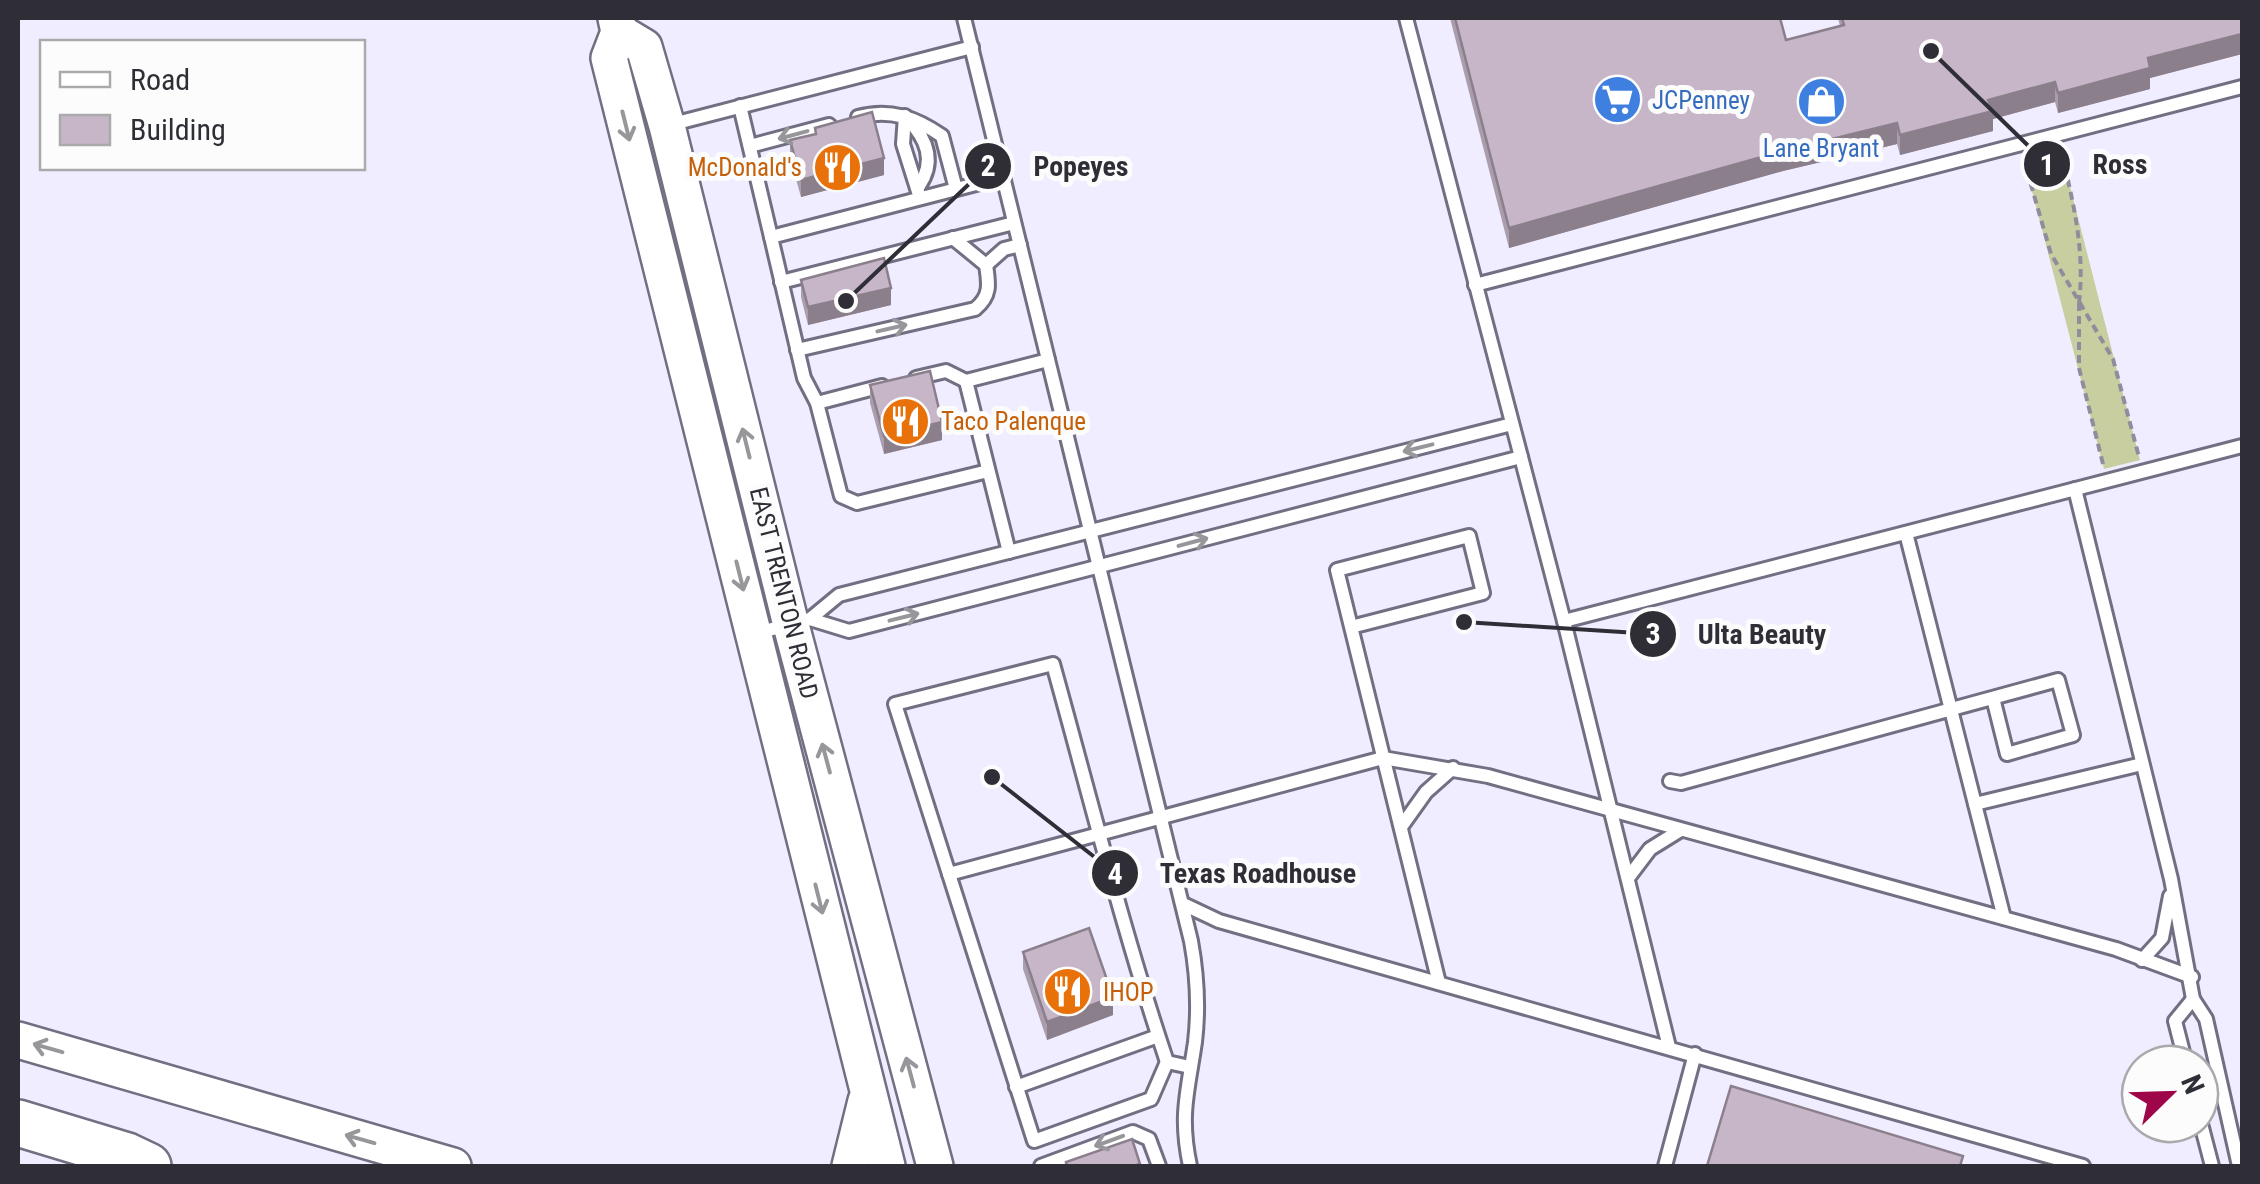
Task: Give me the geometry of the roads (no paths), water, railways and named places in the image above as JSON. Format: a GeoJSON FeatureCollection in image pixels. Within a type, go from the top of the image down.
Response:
{"type":"FeatureCollection","features":[{"type":"Feature","properties":{"kind":"highway"},"geometry":{"type":"LineString","coordinates":[[18,1124],[127,1156],[148,1166]]}},
{"type":"Feature","properties":{"kind":"highway"},"geometry":{"type":"LineString","coordinates":[[18,1148],[86,1166]]}},
{"type":"Feature","properties":{"kind":"main road","name":"EAST TRENTON ROAD"},"geometry":{"type":"LineString","coordinates":[[887,1166],[609,58],[618,25],[644,46],[801,622],[934,1166]]}},
{"type":"Feature","properties":{"kind":"main road"},"geometry":{"type":"LineString","coordinates":[[18,1040],[453,1166]]}},
{"type":"Feature","properties":{"kind":"main road"},"geometry":{"type":"LineString","coordinates":[[850,1166],[868,1090]]}},
{"type":"Feature","properties":{"kind":"lane"},"geometry":{"type":"LineString","coordinates":[[964,18],[1183,904],[1198,980],[1190,1067],[1182,1103],[1190,1166]]}},
{"type":"Feature","properties":{"kind":"lane"},"geometry":{"type":"LineString","coordinates":[[1406,18],[1564,621],[1670,1046]]}},
{"type":"Feature","properties":{"kind":"lane"},"geometry":{"type":"LineString","coordinates":[[666,126],[972,47]]}},
{"type":"Feature","properties":{"kind":"lane"},"geometry":{"type":"LineString","coordinates":[[1475,286],[2242,87]]}},
{"type":"Feature","properties":{"kind":"lane"},"geometry":{"type":"LineString","coordinates":[[740,106],[804,378],[817,403],[841,496],[848,502],[988,471]]}},
{"type":"Feature","properties":{"kind":"lane"},"geometry":{"type":"LineString","coordinates":[[750,146],[875,112],[906,116],[942,136],[956,189]]}},
{"type":"Feature","properties":{"kind":"lane"},"geometry":{"type":"LineString","coordinates":[[906,116],[903,144],[920,192]]}},
{"type":"Feature","properties":{"kind":"lane"},"geometry":{"type":"LineString","coordinates":[[906,116],[927,145],[928,173],[920,192]]}},
{"type":"Feature","properties":{"kind":"lane"},"geometry":{"type":"LineString","coordinates":[[771,237],[920,192],[956,189],[1004,177]]}},
{"type":"Feature","properties":{"kind":"lane"},"geometry":{"type":"LineString","coordinates":[[782,282],[1014,223]]}},
{"type":"Feature","properties":{"kind":"lane"},"geometry":{"type":"LineString","coordinates":[[797,350],[975,308],[984,301],[990,286],[986,265],[953,238]]}},
{"type":"Feature","properties":{"kind":"lane"},"geometry":{"type":"LineString","coordinates":[[986,265],[1004,248],[1020,245]]}},
{"type":"Feature","properties":{"kind":"lane"},"geometry":{"type":"LineString","coordinates":[[909,380],[946,370],[966,381],[1048,360]]}},
{"type":"Feature","properties":{"kind":"lane"},"geometry":{"type":"LineString","coordinates":[[966,381],[1009,552]]}},
{"type":"Feature","properties":{"kind":"lane"},"geometry":{"type":"LineString","coordinates":[[817,403],[890,384]]}},
{"type":"Feature","properties":{"kind":"lane"},"geometry":{"type":"LineString","coordinates":[[754,634],[801,622],[839,595],[1512,424]]}},
{"type":"Feature","properties":{"kind":"lane"},"geometry":{"type":"LineString","coordinates":[[1564,621],[2242,446]]}},
{"type":"Feature","properties":{"kind":"lane"},"geometry":{"type":"LineString","coordinates":[[801,622],[850,630],[1521,457]]}},
{"type":"Feature","properties":{"kind":"lane"},"geometry":{"type":"LineString","coordinates":[[2074,489],[2171,879],[2194,1000],[2206,1019],[2239,1166]]}},
{"type":"Feature","properties":{"kind":"lane"},"geometry":{"type":"LineString","coordinates":[[1906,532],[2004,918]]}},
{"type":"Feature","properties":{"kind":"lane"},"geometry":{"type":"LineString","coordinates":[[1351,627],[1483,593],[1469,536],[1337,570],[1383,758],[1440,983]]}},
{"type":"Feature","properties":{"kind":"lane"},"geometry":{"type":"LineString","coordinates":[[1034,1141],[1151,1100],[1167,1062],[1053,664],[895,704],[1041,1166],[1133,1132],[1149,1139],[1159,1166]]}},
{"type":"Feature","properties":{"kind":"lane"},"geometry":{"type":"LineString","coordinates":[[1670,781],[1709,775],[2058,680],[2073,735],[2007,754],[1992,698]]}},
{"type":"Feature","properties":{"kind":"lane"},"geometry":{"type":"LineString","coordinates":[[950,874],[1161,814],[1383,758],[1453,768],[2004,918],[2192,978]]}},
{"type":"Feature","properties":{"kind":"lane"},"geometry":{"type":"LineString","coordinates":[[1975,804],[2142,764]]}},
{"type":"Feature","properties":{"kind":"lane"},"geometry":{"type":"LineString","coordinates":[[1401,827],[1426,792],[1453,768]]}},
{"type":"Feature","properties":{"kind":"lane"},"geometry":{"type":"LineString","coordinates":[[1628,878],[1650,849],[1679,830]]}},
{"type":"Feature","properties":{"kind":"lane"},"geometry":{"type":"LineString","coordinates":[[2142,960],[2162,938],[2171,879]]}},
{"type":"Feature","properties":{"kind":"lane"},"geometry":{"type":"LineString","coordinates":[[1183,904],[1219,920],[1670,1046],[2036,1162],[2083,1166]]}},
{"type":"Feature","properties":{"kind":"lane"},"geometry":{"type":"LineString","coordinates":[[2181,1044],[2175,1022],[2194,1000]]}},
{"type":"Feature","properties":{"kind":"lane"},"geometry":{"type":"LineString","coordinates":[[1016,1086],[1158,1036]]}},
{"type":"Feature","properties":{"kind":"lane"},"geometry":{"type":"LineString","coordinates":[[1665,1166],[1695,1054]]}},
{"type":"Feature","properties":{"kind":"lane"},"geometry":{"type":"LineString","coordinates":[[1167,1062],[1190,1067]]}},
{"type":"Feature","properties":{"kind":"place","name":"Ross"},"geometry":{"type":"Point","coordinates":[1931,51]}},
{"type":"Feature","properties":{"kind":"place","name":"JCPenney"},"geometry":{"type":"Point","coordinates":[1617,100]}},
{"type":"Feature","properties":{"kind":"place","name":"Lane Bryant"},"geometry":{"type":"Point","coordinates":[1821,102]}},
{"type":"Feature","properties":{"kind":"place","name":"McDonald's"},"geometry":{"type":"Point","coordinates":[837,167]}},
{"type":"Feature","properties":{"kind":"place","name":"Popeyes"},"geometry":{"type":"Point","coordinates":[846,301]}},
{"type":"Feature","properties":{"kind":"place","name":"Taco Palenque"},"geometry":{"type":"Point","coordinates":[906,421]}},
{"type":"Feature","properties":{"kind":"place","name":"Ulta Beauty"},"geometry":{"type":"Point","coordinates":[1464,622]}},
{"type":"Feature","properties":{"kind":"place","name":"Texas Roadhouse"},"geometry":{"type":"Point","coordinates":[992,777]}},
{"type":"Feature","properties":{"kind":"place","name":"IHOP"},"geometry":{"type":"Point","coordinates":[1068,992]}}]}
